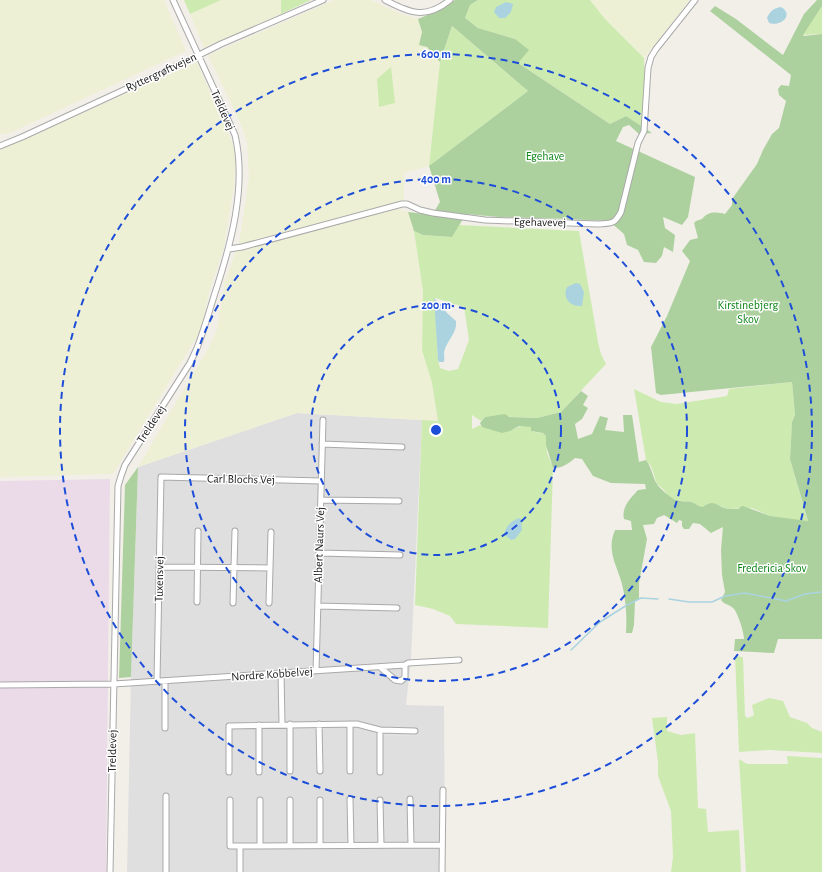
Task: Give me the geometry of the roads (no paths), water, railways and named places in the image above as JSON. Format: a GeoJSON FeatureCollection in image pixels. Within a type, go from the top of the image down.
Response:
{"type":"FeatureCollection","features":[{"type":"Feature","properties":{"kind":"street","name":"Treldevej"},"geometry":{"type":"LineString","coordinates":[[110,872],[118,499],[121,476],[131,456],[190,363],[202,335],[229,249],[239,176],[238,150],[235,135],[173,0]]}},
{"type":"Feature","properties":{"kind":"street","name":"Ryttergrøftvejen"},"geometry":{"type":"LineString","coordinates":[[0,146],[221,44],[323,0]]}},
{"type":"Feature","properties":{"kind":"street"},"geometry":{"type":"LineString","coordinates":[[385,0],[409,11],[418,13],[436,9],[450,0]]}},
{"type":"Feature","properties":{"kind":"street","name":"Egehavevej"},"geometry":{"type":"LineString","coordinates":[[229,249],[242,247],[402,204],[433,213],[485,220],[596,224],[611,223],[616,221],[621,212],[638,143],[644,130],[648,68],[651,57],[695,0]]}},
{"type":"Feature","properties":{"kind":"street","name":"Albert Naurs Vej"},"geometry":{"type":"LineString","coordinates":[[316,671],[323,420]]}},
{"type":"Feature","properties":{"kind":"street"},"geometry":{"type":"LineString","coordinates":[[322,444],[402,448]]}},
{"type":"Feature","properties":{"kind":"street","name":"Carl Blochs Vej"},"geometry":{"type":"LineString","coordinates":[[162,477],[321,481]]}},
{"type":"Feature","properties":{"kind":"street","name":"Tuxensvej"},"geometry":{"type":"LineString","coordinates":[[157,681],[162,477]]}},
{"type":"Feature","properties":{"kind":"street"},"geometry":{"type":"LineString","coordinates":[[321,500],[399,501]]}},
{"type":"Feature","properties":{"kind":"street"},"geometry":{"type":"LineString","coordinates":[[197,602],[198,531]]}},
{"type":"Feature","properties":{"kind":"street"},"geometry":{"type":"LineString","coordinates":[[233,603],[235,532]]}},
{"type":"Feature","properties":{"kind":"street"},"geometry":{"type":"LineString","coordinates":[[269,603],[271,532]]}},
{"type":"Feature","properties":{"kind":"street"},"geometry":{"type":"LineString","coordinates":[[319,553],[400,555]]}},
{"type":"Feature","properties":{"kind":"street"},"geometry":{"type":"LineString","coordinates":[[159,567],[270,568]]}},
{"type":"Feature","properties":{"kind":"street"},"geometry":{"type":"LineString","coordinates":[[318,606],[396,608]]}},
{"type":"Feature","properties":{"kind":"street","name":"Nordre Kobbelvej"},"geometry":{"type":"LineString","coordinates":[[0,685],[114,684],[380,667],[406,665],[408,663],[459,660]]}},
{"type":"Feature","properties":{"kind":"street"},"geometry":{"type":"LineString","coordinates":[[380,667],[398,681],[403,680],[405,677],[406,665]]}},
{"type":"Feature","properties":{"kind":"street"},"geometry":{"type":"LineString","coordinates":[[282,673],[282,724]]}},
{"type":"Feature","properties":{"kind":"street"},"geometry":{"type":"LineString","coordinates":[[165,681],[165,728]]}},
{"type":"Feature","properties":{"kind":"street"},"geometry":{"type":"LineString","coordinates":[[290,724],[290,771]]}},
{"type":"Feature","properties":{"kind":"street"},"geometry":{"type":"LineString","coordinates":[[319,724],[320,770]]}},
{"type":"Feature","properties":{"kind":"street"},"geometry":{"type":"LineString","coordinates":[[350,724],[350,771]]}},
{"type":"Feature","properties":{"kind":"street"},"geometry":{"type":"LineString","coordinates":[[229,772],[229,726],[357,724],[380,730],[415,731]]}},
{"type":"Feature","properties":{"kind":"street"},"geometry":{"type":"LineString","coordinates":[[259,725],[259,772]]}},
{"type":"Feature","properties":{"kind":"street"},"geometry":{"type":"LineString","coordinates":[[380,730],[383,766],[380,772]]}},
{"type":"Feature","properties":{"kind":"street"},"geometry":{"type":"LineString","coordinates":[[442,872],[443,790]]}},
{"type":"Feature","properties":{"kind":"street"},"geometry":{"type":"LineString","coordinates":[[166,796],[166,872]]}},
{"type":"Feature","properties":{"kind":"street"},"geometry":{"type":"LineString","coordinates":[[350,799],[351,845]]}},
{"type":"Feature","properties":{"kind":"street"},"geometry":{"type":"LineString","coordinates":[[410,799],[410,845]]}},
{"type":"Feature","properties":{"kind":"street"},"geometry":{"type":"LineString","coordinates":[[260,800],[260,846]]}},
{"type":"Feature","properties":{"kind":"street"},"geometry":{"type":"LineString","coordinates":[[290,800],[290,846]]}},
{"type":"Feature","properties":{"kind":"street"},"geometry":{"type":"LineString","coordinates":[[320,800],[320,845]]}},
{"type":"Feature","properties":{"kind":"street"},"geometry":{"type":"LineString","coordinates":[[380,800],[381,845]]}},
{"type":"Feature","properties":{"kind":"street"},"geometry":{"type":"LineString","coordinates":[[232,803],[230,846],[442,844]]}},
{"type":"Feature","properties":{"kind":"street"},"geometry":{"type":"LineString","coordinates":[[240,846],[240,872]]}},
{"type":"Feature","properties":{"kind":"water"},"geometry":{"type":"Polygon","coordinates":[[[506,2],[513,4],[511,12],[505,18],[499,18],[494,12],[496,7],[506,2]]]}},
{"type":"Feature","properties":{"kind":"water"},"geometry":{"type":"Polygon","coordinates":[[[781,7],[787,13],[784,20],[773,24],[769,23],[767,18],[769,13],[774,9],[781,7]]]}},
{"type":"Feature","properties":{"kind":"water"},"geometry":{"type":"Polygon","coordinates":[[[576,283],[580,284],[584,292],[582,306],[574,305],[566,298],[567,287],[576,283]]]}},
{"type":"Feature","properties":{"kind":"water"},"geometry":{"type":"Polygon","coordinates":[[[434,298],[456,321],[454,332],[444,351],[444,362],[439,362],[438,360],[434,298]]]}},
{"type":"Feature","properties":{"kind":"water"},"geometry":{"type":"Polygon","coordinates":[[[519,518],[521,519],[522,530],[515,539],[511,540],[504,534],[505,531],[509,524],[519,518]]]}},
{"type":"Feature","properties":{"kind":"waterway"},"geometry":{"type":"LineString","coordinates":[[669,599],[689,602],[712,602],[725,596],[745,593],[786,601],[805,594],[822,592]]}},
{"type":"Feature","properties":{"kind":"waterway"},"geometry":{"type":"LineString","coordinates":[[571,650],[600,622],[627,605],[641,598],[658,599]]}},
{"type":"Feature","properties":{"kind":"park label","name":"Egehave"},"geometry":{"type":"Point","coordinates":[545,156]}},
{"type":"Feature","properties":{"kind":"park label","name":"Kirstinebjerg Skov"},"geometry":{"type":"Point","coordinates":[748,312]}},
{"type":"Feature","properties":{"kind":"park label","name":"Fredericia Skov"},"geometry":{"type":"Point","coordinates":[772,568]}}]}
